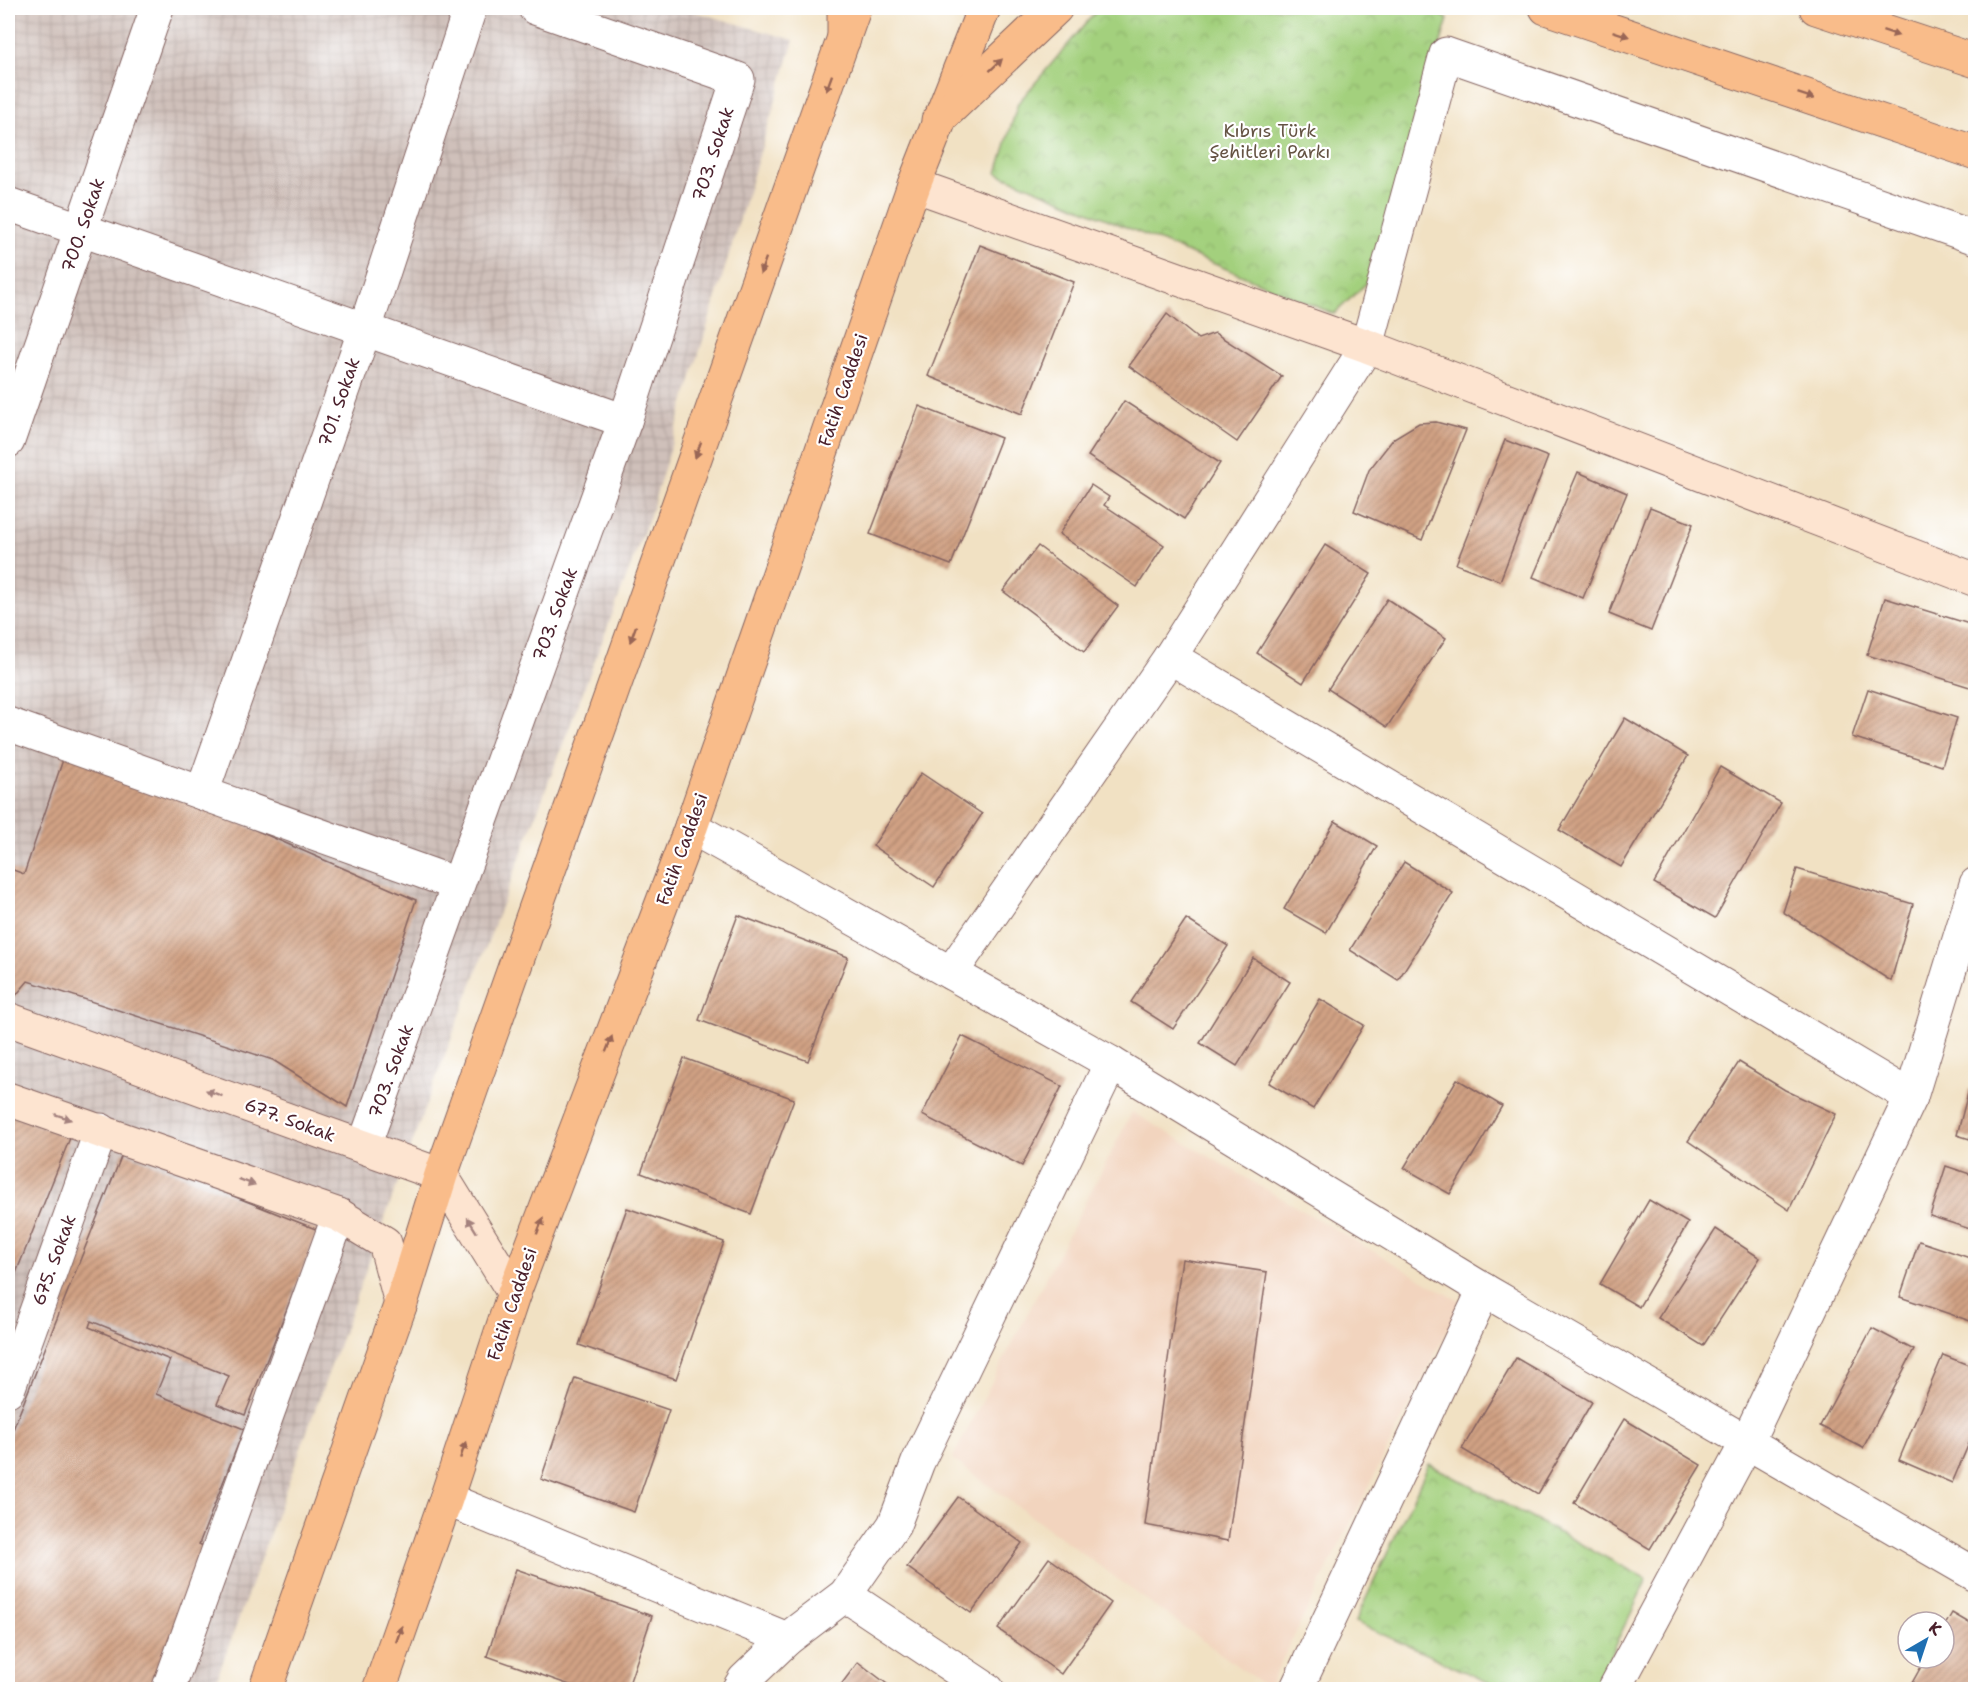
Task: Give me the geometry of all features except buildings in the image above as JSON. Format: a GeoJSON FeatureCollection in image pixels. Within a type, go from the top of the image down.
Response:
{"type":"FeatureCollection","features":[{"type":"Feature","properties":{"kind":"main road"},"geometry":{"type":"LineString","coordinates":[[265,1689],[401,1303],[441,1175],[844,23],[855,8]]}},
{"type":"Feature","properties":{"kind":"main road","name":"Fatih Caddesi"},"geometry":{"type":"LineString","coordinates":[[379,1689],[446,1499],[514,1293],[691,827],[914,185],[984,8]]}},
{"type":"Feature","properties":{"kind":"main road"},"geometry":{"type":"LineString","coordinates":[[938,120],[1056,8]]}},
{"type":"Feature","properties":{"kind":"main road"},"geometry":{"type":"LineString","coordinates":[[1546,8],[1976,153]]}},
{"type":"Feature","properties":{"kind":"main road"},"geometry":{"type":"LineString","coordinates":[[1816,8],[1976,61]]}},
{"type":"Feature","properties":{"kind":"street","name":"700. Sokak"},"geometry":{"type":"LineString","coordinates":[[8,441],[157,8]]}},
{"type":"Feature","properties":{"kind":"street","name":"701. Sokak"},"geometry":{"type":"LineString","coordinates":[[202,793],[364,329],[470,8]]}},
{"type":"Feature","properties":{"kind":"street","name":"703. Sokak"},"geometry":{"type":"LineString","coordinates":[[364,1146],[625,421],[738,79],[535,8]]}},
{"type":"Feature","properties":{"kind":"street"},"geometry":{"type":"LineString","coordinates":[[951,973],[1170,657],[1367,346],[1446,54],[1976,238]]}},
{"type":"Feature","properties":{"kind":"street"},"geometry":{"type":"LineString","coordinates":[[914,185],[1367,346],[1976,580]]}},
{"type":"Feature","properties":{"kind":"street"},"geometry":{"type":"LineString","coordinates":[[8,204],[625,421]]}},
{"type":"Feature","properties":{"kind":"street"},"geometry":{"type":"LineString","coordinates":[[1170,657],[1911,1098]]}},
{"type":"Feature","properties":{"kind":"street"},"geometry":{"type":"LineString","coordinates":[[8,724],[457,884]]}},
{"type":"Feature","properties":{"kind":"street"},"geometry":{"type":"LineString","coordinates":[[691,827],[1111,1063],[1484,1290],[1746,1444],[1976,1575]]}},
{"type":"Feature","properties":{"kind":"street"},"geometry":{"type":"LineString","coordinates":[[1614,1689],[1746,1444],[1911,1098],[1976,884]]}},
{"type":"Feature","properties":{"kind":"street","name":"677. Sokak"},"geometry":{"type":"LineString","coordinates":[[8,1019],[441,1175]]}},
{"type":"Feature","properties":{"kind":"street"},"geometry":{"type":"LineString","coordinates":[[738,1689],[787,1639],[845,1595],[894,1525],[918,1462],[1111,1063]]}},
{"type":"Feature","properties":{"kind":"street"},"geometry":{"type":"LineString","coordinates":[[8,1099],[339,1215],[385,1243],[401,1303]]}},
{"type":"Feature","properties":{"kind":"street","name":"675. Sokak"},"geometry":{"type":"LineString","coordinates":[[8,1390],[101,1130]]}},
{"type":"Feature","properties":{"kind":"street"},"geometry":{"type":"LineString","coordinates":[[441,1175],[514,1293]]}},
{"type":"Feature","properties":{"kind":"street"},"geometry":{"type":"LineString","coordinates":[[168,1689],[339,1215]]}},
{"type":"Feature","properties":{"kind":"street"},"geometry":{"type":"LineString","coordinates":[[1296,1689],[1484,1290]]}},
{"type":"Feature","properties":{"kind":"street"},"geometry":{"type":"LineString","coordinates":[[446,1499],[787,1639]]}},
{"type":"Feature","properties":{"kind":"street"},"geometry":{"type":"LineString","coordinates":[[845,1595],[988,1689]]}},
{"type":"Feature","properties":{"kind":"shaded area"},"geometry":{"type":"Polygon","coordinates":[[[8,8],[682,8],[794,40],[650,515],[429,1097],[213,1689],[8,1690],[8,8]]]}},
{"type":"Feature","properties":{"kind":"shaded area"},"geometry":{"type":"Polygon","coordinates":[[[1132,1112],[1461,1302],[1268,1688],[952,1459],[1132,1112]]]}},
{"type":"Feature","properties":{"kind":"green space","name":"Kıbrıs Türk Şehitleri Parkı"},"geometry":{"type":"Polygon","coordinates":[[[1099,8],[1429,8],[1448,19],[1381,238],[1374,276],[1334,314],[997,173],[1018,103],[1099,8]]]}},
{"type":"Feature","properties":{"kind":"green space"},"geometry":{"type":"Polygon","coordinates":[[[1429,1464],[1647,1579],[1594,1689],[1503,1689],[1355,1622],[1429,1464]]]}}]}
